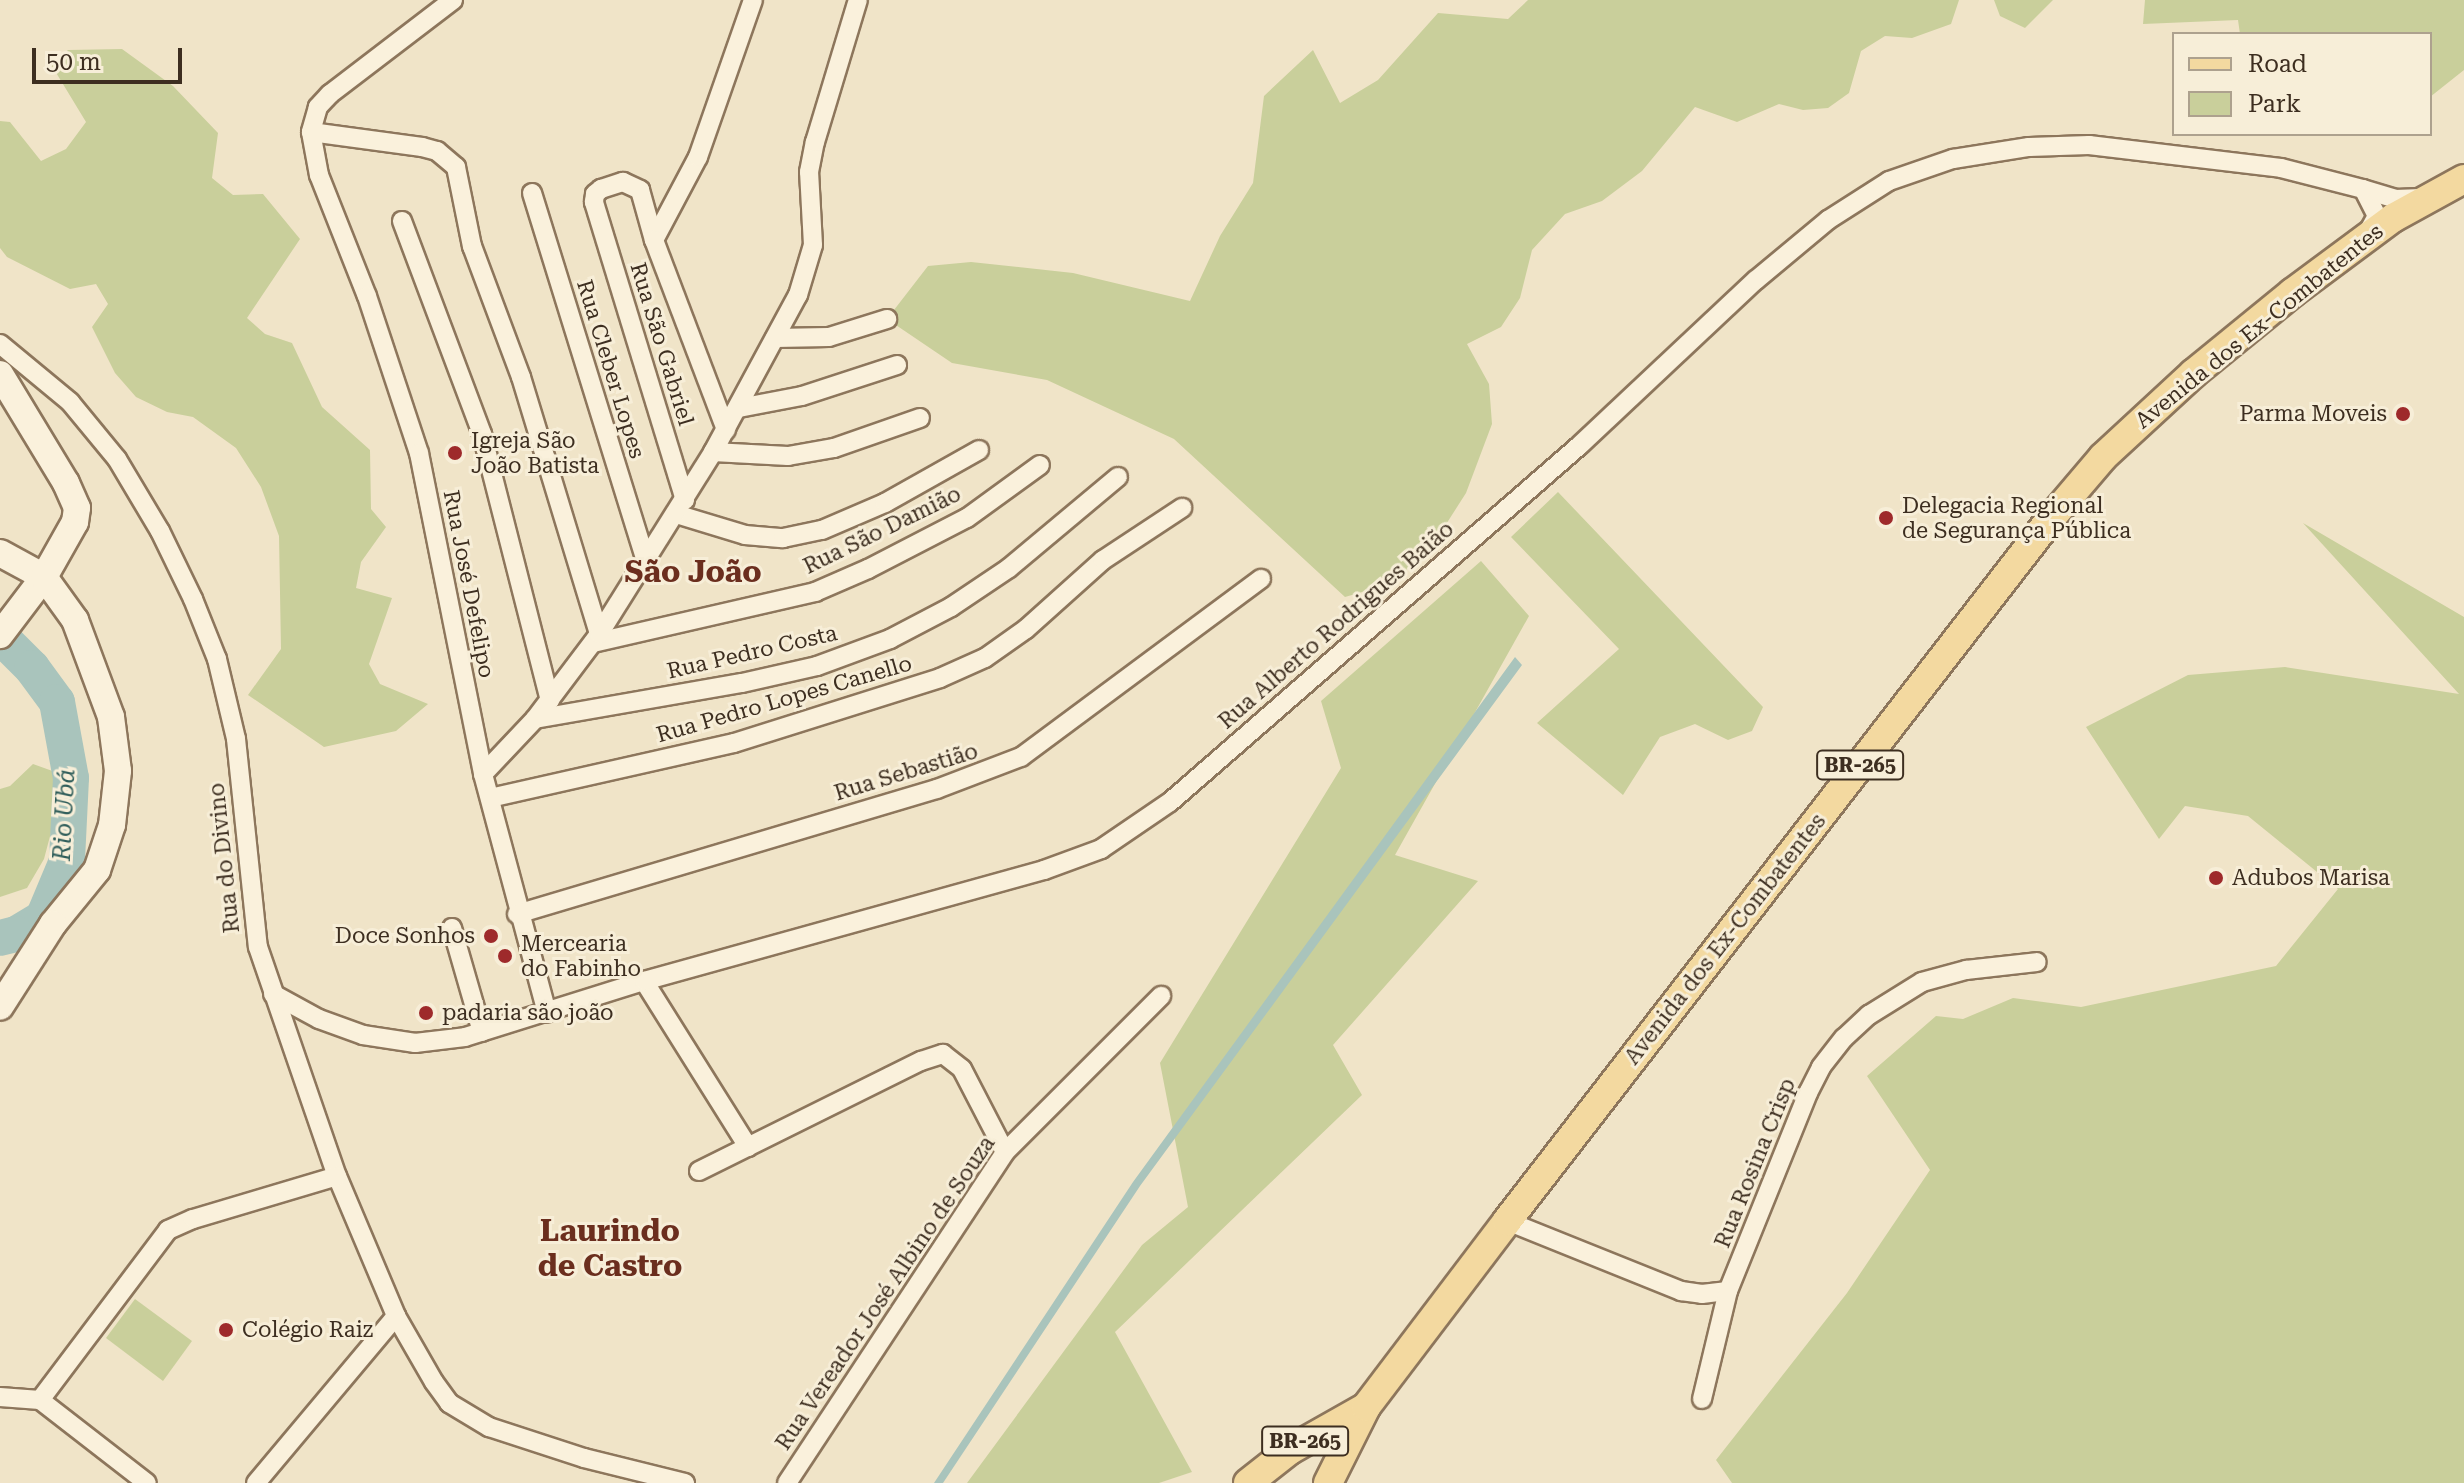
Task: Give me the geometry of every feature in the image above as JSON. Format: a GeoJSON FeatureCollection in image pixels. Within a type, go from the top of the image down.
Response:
{"type":"FeatureCollection","features":[{"type":"Feature","properties":{"kind":"main road","name":"Avenida dos Ex-Combatentes"},"geometry":{"type":"LineString","coordinates":[[1328,1483],[1366,1407],[2052,517],[2103,457],[2194,373],[2364,238],[2464,179]]}},
{"type":"Feature","properties":{"kind":"main road"},"geometry":{"type":"LineString","coordinates":[[0,374],[66,483],[77,508],[75,522],[39,585],[0,635]]}},
{"type":"Feature","properties":{"kind":"main road"},"geometry":{"type":"LineString","coordinates":[[0,553],[75,620],[111,717],[118,771],[112,825],[97,870],[53,924],[0,1007]]}},
{"type":"Feature","properties":{"kind":"main road","name":"Avenida dos Ex-Combatentes"},"geometry":{"type":"LineString","coordinates":[[1248,1483],[1290,1450],[1366,1407]]}},
{"type":"Feature","properties":{"kind":"street"},"geometry":{"type":"LineString","coordinates":[[453,0],[330,94],[318,107],[311,132],[422,147],[437,151],[456,167],[472,246],[526,392],[596,639]]}},
{"type":"Feature","properties":{"kind":"street"},"geometry":{"type":"LineString","coordinates":[[726,430],[654,240],[698,157],[753,0]]}},
{"type":"Feature","properties":{"kind":"street"},"geometry":{"type":"LineString","coordinates":[[483,774],[535,719],[596,639],[713,452],[775,338],[808,269],[813,245],[809,172],[858,0]]}},
{"type":"Feature","properties":{"kind":"street","name":"Rua José Defelipo"},"geometry":{"type":"LineString","coordinates":[[311,132],[319,175],[372,310],[419,453],[483,774],[517,914],[547,1013]]}},
{"type":"Feature","properties":{"kind":"street","name":"Rua Alberto Rodrigues Baião"},"geometry":{"type":"LineString","coordinates":[[273,994],[319,1019],[363,1035],[415,1043],[482,1032],[644,981],[1044,870],[1101,849],[1140,825],[1580,445],[1756,280],[1828,220],[1889,181],[1953,159],[2029,147],[2089,145],[2281,168],[2395,199],[2429,197]]}},
{"type":"Feature","properties":{"kind":"street","name":"Rua São Gabriel"},"geometry":{"type":"LineString","coordinates":[[654,240],[644,198],[635,185],[623,182],[595,194],[594,202],[680,507]]}},
{"type":"Feature","properties":{"kind":"street"},"geometry":{"type":"LineString","coordinates":[[2363,189],[2377,216],[2364,238]]}},
{"type":"Feature","properties":{"kind":"street","name":"Rua Cleber Lopes"},"geometry":{"type":"LineString","coordinates":[[532,193],[645,559]]}},
{"type":"Feature","properties":{"kind":"street"},"geometry":{"type":"LineString","coordinates":[[402,221],[482,434],[550,700]]}},
{"type":"Feature","properties":{"kind":"street"},"geometry":{"type":"LineString","coordinates":[[775,338],[829,337],[887,319]]}},
{"type":"Feature","properties":{"kind":"street","name":"Rua do Divino"},"geometry":{"type":"LineString","coordinates":[[0,344],[70,402],[117,459],[160,531],[193,599],[217,659],[236,739],[249,887],[258,947],[337,1176],[396,1316],[449,1403],[469,1417],[522,1439],[685,1483]]}},
{"type":"Feature","properties":{"kind":"street"},"geometry":{"type":"LineString","coordinates":[[739,408],[802,396],[897,365]]}},
{"type":"Feature","properties":{"kind":"street"},"geometry":{"type":"LineString","coordinates":[[713,452],[804,453],[834,448],[920,418]]}},
{"type":"Feature","properties":{"kind":"street"},"geometry":{"type":"LineString","coordinates":[[680,507],[745,535],[783,538],[822,530],[885,503],[979,450]]}},
{"type":"Feature","properties":{"kind":"street","name":"Rua São Damião"},"geometry":{"type":"LineString","coordinates":[[596,639],[815,592],[868,569],[967,518],[1040,465]]}},
{"type":"Feature","properties":{"kind":"street","name":"Rua Pedro Costa"},"geometry":{"type":"LineString","coordinates":[[535,719],[742,683],[817,666],[890,639],[951,607],[1009,568],[1118,477]]}},
{"type":"Feature","properties":{"kind":"street","name":"Rua Pedro Lopes Canello"},"geometry":{"type":"LineString","coordinates":[[490,798],[734,743],[940,678],[985,658],[1026,629],[1103,560],[1182,508]]}},
{"type":"Feature","properties":{"kind":"street","name":"Rua Sebastião"},"geometry":{"type":"LineString","coordinates":[[517,914],[937,789],[1021,757],[1261,579]]}},
{"type":"Feature","properties":{"kind":"street"},"geometry":{"type":"LineString","coordinates":[[452,928],[482,1032]]}},
{"type":"Feature","properties":{"kind":"street","name":"Rua Rosina Crisp"},"geometry":{"type":"LineString","coordinates":[[1702,1399],[1728,1291],[1821,1067],[1844,1038],[1869,1015],[1922,982],[1966,970],[2037,962]]}},
{"type":"Feature","properties":{"kind":"street"},"geometry":{"type":"LineString","coordinates":[[644,981],[748,1147]]}},
{"type":"Feature","properties":{"kind":"street","name":"Rua Vereador José Albino de Souza"},"geometry":{"type":"LineString","coordinates":[[787,1483],[1005,1152],[1161,996]]}},
{"type":"Feature","properties":{"kind":"street"},"geometry":{"type":"LineString","coordinates":[[699,1171],[921,1061],[943,1054],[962,1069],[1005,1152]]}},
{"type":"Feature","properties":{"kind":"street"},"geometry":{"type":"LineString","coordinates":[[40,1400],[155,1243],[168,1230],[193,1219],[337,1176]]}},
{"type":"Feature","properties":{"kind":"street"},"geometry":{"type":"LineString","coordinates":[[1507,1221],[1681,1291],[1702,1294],[1728,1291]]}},
{"type":"Feature","properties":{"kind":"street"},"geometry":{"type":"LineString","coordinates":[[256,1483],[396,1316]]}},
{"type":"Feature","properties":{"kind":"street"},"geometry":{"type":"LineString","coordinates":[[0,1397],[40,1400],[147,1483]]}},
{"type":"Feature","properties":{"kind":"green space"},"geometry":{"type":"Polygon","coordinates":[[[1528,0],[1959,0],[1951,24],[1912,38],[1885,36],[1861,51],[1849,93],[1828,108],[1803,110],[1779,104],[1737,122],[1695,107],[1642,171],[1602,201],[1565,214],[1532,250],[1520,298],[1501,327],[1467,344],[1489,384],[1492,424],[1466,493],[1436,540],[1393,583],[1345,597],[1174,439],[1047,380],[952,363],[887,319],[928,266],[971,262],[1073,273],[1190,301],[1220,236],[1253,183],[1264,96],[1313,50],[1340,103],[1378,80],[1438,13],[1508,19],[1528,0]]]}},
{"type":"Feature","properties":{"kind":"green space"},"geometry":{"type":"Polygon","coordinates":[[[1994,0],[2053,0],[2025,28],[2000,16],[1994,0]]]}},
{"type":"Feature","properties":{"kind":"green space"},"geometry":{"type":"Polygon","coordinates":[[[2145,0],[2464,0],[2464,70],[2432,95],[2432,32],[2240,32],[2238,20],[2143,24],[2145,0]]]}},
{"type":"Feature","properties":{"kind":"green space"},"geometry":{"type":"Polygon","coordinates":[[[122,49],[173,86],[218,133],[212,178],[233,195],[263,194],[300,239],[247,318],[265,334],[292,343],[322,407],[370,450],[371,509],[386,527],[361,562],[356,588],[392,598],[369,664],[380,684],[428,704],[396,731],[324,747],[248,695],[281,649],[279,536],[261,487],[236,448],[193,417],[167,412],[136,397],[115,373],[92,327],[108,304],[96,284],[70,289],[7,257],[0,248],[0,121],[10,122],[41,161],[66,149],[86,122],[52,66],[68,50],[122,49]]]}},
{"type":"Feature","properties":{"kind":"green space"},"geometry":{"type":"Polygon","coordinates":[[[1558,492],[1763,707],[1752,731],[1728,740],[1695,724],[1660,737],[1623,795],[1537,723],[1619,649],[1511,537],[1558,492]]]}},
{"type":"Feature","properties":{"kind":"green space"},"geometry":{"type":"Polygon","coordinates":[[[2303,523],[2464,617],[2464,1483],[1732,1483],[1716,1460],[1847,1293],[1930,1170],[1867,1076],[1936,1016],[1963,1019],[2013,998],[2081,1007],[2276,966],[2338,889],[2248,816],[2185,806],[2159,839],[2086,727],[2188,675],[2285,667],[2459,694],[2303,523]]]}},
{"type":"Feature","properties":{"kind":"green space"},"geometry":{"type":"Polygon","coordinates":[[[1481,561],[1529,616],[1395,855],[1478,881],[1333,1045],[1362,1095],[1115,1332],[1192,1472],[1159,1483],[967,1483],[1142,1245],[1188,1207],[1160,1063],[1341,768],[1321,701],[1481,561]]]}},
{"type":"Feature","properties":{"kind":"green space"},"geometry":{"type":"Polygon","coordinates":[[[33,764],[58,773],[53,825],[44,859],[27,888],[0,897],[0,789],[10,786],[33,764]]]}},
{"type":"Feature","properties":{"kind":"green space"},"geometry":{"type":"Polygon","coordinates":[[[135,1299],[192,1341],[163,1381],[106,1338],[135,1299]]]}},
{"type":"Feature","properties":{"kind":"water"},"geometry":{"type":"Polygon","coordinates":[[[1515,657],[1522,665],[1140,1186],[943,1483],[934,1483],[1133,1182],[1515,657]]]}},
{"type":"Feature","properties":{"kind":"waterway","name":"Rio Ubá"},"geometry":{"type":"LineString","coordinates":[[0,636],[32,668],[57,702],[71,778],[67,861],[43,918],[16,934],[0,938]]}},
{"type":"Feature","properties":{"kind":"place","name":"Parma Moveis"},"geometry":{"type":"Point","coordinates":[2403,414]}},
{"type":"Feature","properties":{"kind":"place","name":"Igreja São João Batista"},"geometry":{"type":"Point","coordinates":[455,453]}},
{"type":"Feature","properties":{"kind":"place","name":"Delegacia Regional de Segurança Pública"},"geometry":{"type":"Point","coordinates":[1886,518]}},
{"type":"Feature","properties":{"kind":"place","name":"Adubos Marisa"},"geometry":{"type":"Point","coordinates":[2216,878]}},
{"type":"Feature","properties":{"kind":"place","name":"Doce Sonhos"},"geometry":{"type":"Point","coordinates":[491,936]}},
{"type":"Feature","properties":{"kind":"place","name":"Mercearia do Fabinho"},"geometry":{"type":"Point","coordinates":[505,956]}},
{"type":"Feature","properties":{"kind":"place","name":"padaria são joão"},"geometry":{"type":"Point","coordinates":[426,1013]}},
{"type":"Feature","properties":{"kind":"place","name":"Colégio Raiz"},"geometry":{"type":"Point","coordinates":[226,1330]}},
{"type":"Feature","properties":{"kind":"district","name":"São João"},"geometry":{"type":"Point","coordinates":[693,572]}},
{"type":"Feature","properties":{"kind":"district","name":"Laurindo de Castro"},"geometry":{"type":"Point","coordinates":[610,1248]}}]}
